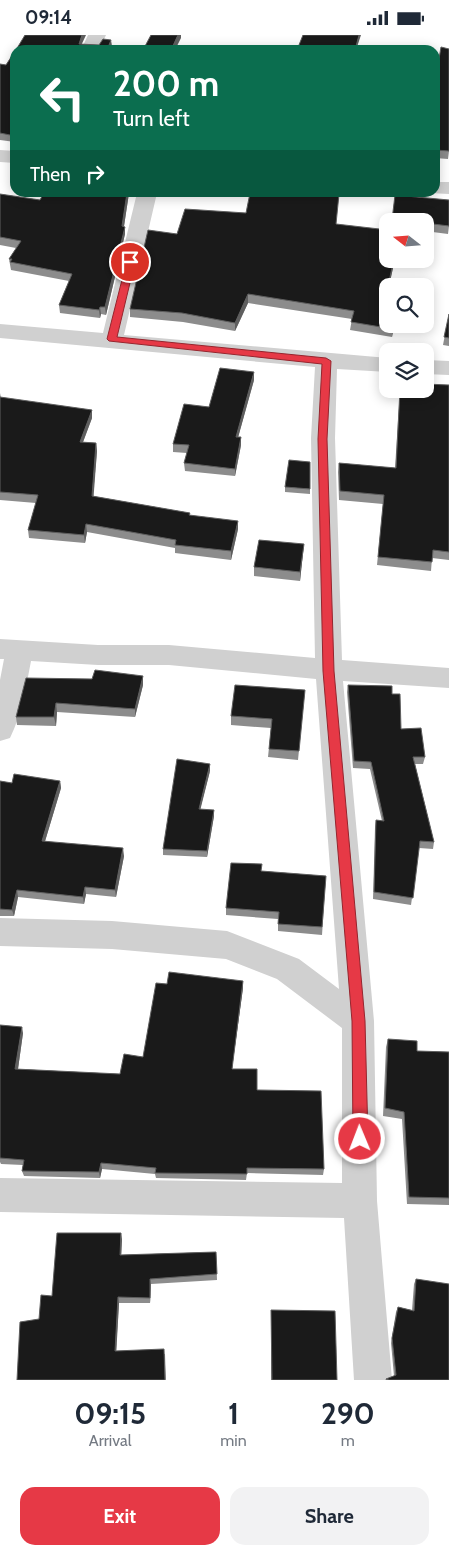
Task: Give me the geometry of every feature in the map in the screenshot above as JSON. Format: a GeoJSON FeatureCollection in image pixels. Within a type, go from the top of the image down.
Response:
{"type":"FeatureCollection","features":[{"type":"Feature","properties":{"kind":"street"},"geometry":{"type":"LineString","coordinates":[[112,339],[146,197]]}},
{"type":"Feature","properties":{"kind":"street"},"geometry":{"type":"LineString","coordinates":[[0,331],[112,339],[326,361],[379,364]]}},
{"type":"Feature","properties":{"kind":"street"},"geometry":{"type":"LineString","coordinates":[[326,361],[322,439],[329,671],[358,1021],[360,1201],[373,1380]]}},
{"type":"Feature","properties":{"kind":"street"},"geometry":{"type":"LineString","coordinates":[[434,367],[449,368]]}},
{"type":"Feature","properties":{"kind":"street"},"geometry":{"type":"LineString","coordinates":[[0,730],[8,708],[9,650],[98,655],[169,655],[329,671],[449,678]]}},
{"type":"Feature","properties":{"kind":"street"},"geometry":{"type":"LineString","coordinates":[[0,932],[112,935],[227,945],[288,969],[358,1021]]}},
{"type":"Feature","properties":{"kind":"street"},"geometry":{"type":"LineString","coordinates":[[0,1195],[360,1201]]}},
{"type":"Feature","properties":{"kind":"building"},"geometry":{"type":"Polygon","coordinates":[[[25,35],[82,35],[79,44],[99,45],[19,45],[25,35]]]}},
{"type":"Feature","properties":{"kind":"building"},"geometry":{"type":"Polygon","coordinates":[[[151,35],[178,35],[173,45],[146,45],[151,35]]]}},
{"type":"Feature","properties":{"kind":"building"},"geometry":{"type":"Polygon","coordinates":[[[303,35],[359,35],[356,45],[299,45],[303,35]]]}},
{"type":"Feature","properties":{"kind":"building"},"geometry":{"type":"Polygon","coordinates":[[[103,39],[111,40],[109,45],[99,45],[103,39]]]}},
{"type":"Feature","properties":{"kind":"building"},"geometry":{"type":"Polygon","coordinates":[[[441,47],[449,49],[449,151],[440,150],[441,47]]]}},
{"type":"Feature","properties":{"kind":"building"},"geometry":{"type":"Polygon","coordinates":[[[10,59],[10,135],[0,133],[0,64],[6,65],[10,59]]]}},
{"type":"Feature","properties":{"kind":"building"},"geometry":{"type":"Polygon","coordinates":[[[0,194],[40,200],[42,197],[126,197],[122,226],[125,227],[105,307],[100,307],[99,310],[59,305],[72,274],[10,262],[12,259],[9,259],[21,241],[0,237],[0,194]]]}},
{"type":"Feature","properties":{"kind":"building"},"geometry":{"type":"Polygon","coordinates":[[[249,197],[339,197],[336,224],[379,229],[379,268],[392,268],[390,278],[379,278],[379,327],[351,322],[354,311],[248,294],[235,323],[182,313],[130,309],[148,230],[177,234],[185,209],[246,213],[249,197]]]}},
{"type":"Feature","properties":{"kind":"building"},"geometry":{"type":"Polygon","coordinates":[[[395,197],[449,200],[449,226],[434,224],[434,213],[393,213],[395,197]]]}},
{"type":"Feature","properties":{"kind":"building"},"geometry":{"type":"Polygon","coordinates":[[[449,314],[449,338],[444,337],[449,314]]]}},
{"type":"Feature","properties":{"kind":"building"},"geometry":{"type":"Polygon","coordinates":[[[220,368],[254,372],[236,437],[241,437],[235,469],[184,463],[189,445],[173,444],[184,404],[209,407],[220,368]]]}},
{"type":"Feature","properties":{"kind":"building"},"geometry":{"type":"Polygon","coordinates":[[[434,384],[449,385],[449,552],[433,550],[432,562],[378,557],[384,495],[340,491],[339,463],[396,468],[400,398],[434,398],[434,384]]]}},
{"type":"Feature","properties":{"kind":"building"},"geometry":{"type":"Polygon","coordinates":[[[0,397],[92,410],[80,442],[96,443],[92,496],[190,513],[189,515],[238,521],[231,551],[175,545],[176,540],[86,524],[84,535],[28,530],[38,495],[0,492],[0,397]]]}},
{"type":"Feature","properties":{"kind":"building"},"geometry":{"type":"Polygon","coordinates":[[[289,460],[310,462],[310,489],[285,487],[289,460]]]}},
{"type":"Feature","properties":{"kind":"building"},"geometry":{"type":"Polygon","coordinates":[[[259,540],[304,544],[300,572],[254,567],[259,540]]]}},
{"type":"Feature","properties":{"kind":"building"},"geometry":{"type":"Polygon","coordinates":[[[95,670],[143,676],[135,709],[56,703],[54,717],[16,717],[26,678],[92,679],[95,670]]]}},
{"type":"Feature","properties":{"kind":"building"},"geometry":{"type":"Polygon","coordinates":[[[235,685],[305,690],[299,751],[269,749],[272,719],[231,716],[235,685]]]}},
{"type":"Feature","properties":{"kind":"building"},"geometry":{"type":"Polygon","coordinates":[[[348,685],[392,686],[392,694],[400,694],[401,729],[421,728],[425,757],[413,757],[434,842],[420,841],[413,898],[374,892],[376,820],[384,821],[371,762],[354,761],[348,685]]]}},
{"type":"Feature","properties":{"kind":"building"},"geometry":{"type":"Polygon","coordinates":[[[177,759],[210,764],[199,809],[214,810],[207,851],[163,849],[177,759]]]}},
{"type":"Feature","properties":{"kind":"building"},"geometry":{"type":"Polygon","coordinates":[[[14,774],[60,781],[42,841],[123,848],[115,890],[85,887],[83,897],[17,890],[12,910],[0,909],[0,781],[12,783],[14,774]]]}},
{"type":"Feature","properties":{"kind":"building"},"geometry":{"type":"Polygon","coordinates":[[[231,863],[262,864],[261,871],[326,876],[322,927],[278,924],[279,912],[226,908],[231,863]]]}},
{"type":"Feature","properties":{"kind":"building"},"geometry":{"type":"Polygon","coordinates":[[[169,972],[243,981],[232,1069],[257,1069],[257,1090],[321,1091],[324,1169],[247,1168],[247,1174],[155,1173],[156,1168],[101,1163],[99,1172],[22,1171],[24,1160],[0,1158],[0,1025],[22,1027],[15,1069],[120,1074],[124,1054],[143,1057],[156,983],[167,984],[169,972]]]}},
{"type":"Feature","properties":{"kind":"building"},"geometry":{"type":"Polygon","coordinates":[[[388,1039],[417,1041],[417,1051],[449,1052],[449,1198],[409,1197],[404,1112],[385,1108],[388,1039]]]}},
{"type":"Feature","properties":{"kind":"building"},"geometry":{"type":"Polygon","coordinates":[[[57,1233],[121,1233],[120,1255],[216,1252],[217,1274],[150,1279],[150,1298],[118,1297],[115,1351],[164,1349],[165,1380],[17,1380],[20,1322],[39,1319],[41,1295],[52,1296],[57,1233]]]}},
{"type":"Feature","properties":{"kind":"building"},"geometry":{"type":"Polygon","coordinates":[[[416,1279],[449,1284],[449,1380],[386,1379],[396,1375],[392,1338],[398,1307],[414,1311],[416,1279]]]}},
{"type":"Feature","properties":{"kind":"building"},"geometry":{"type":"Polygon","coordinates":[[[271,1310],[335,1311],[337,1380],[272,1380],[271,1310]]]}},
{"type":"Feature","properties":{"kind":"route"},"geometry":{"type":"LineString","coordinates":[[130,262],[112,339],[326,361],[322,439],[329,671],[358,1021],[360,1139]]}}]}
